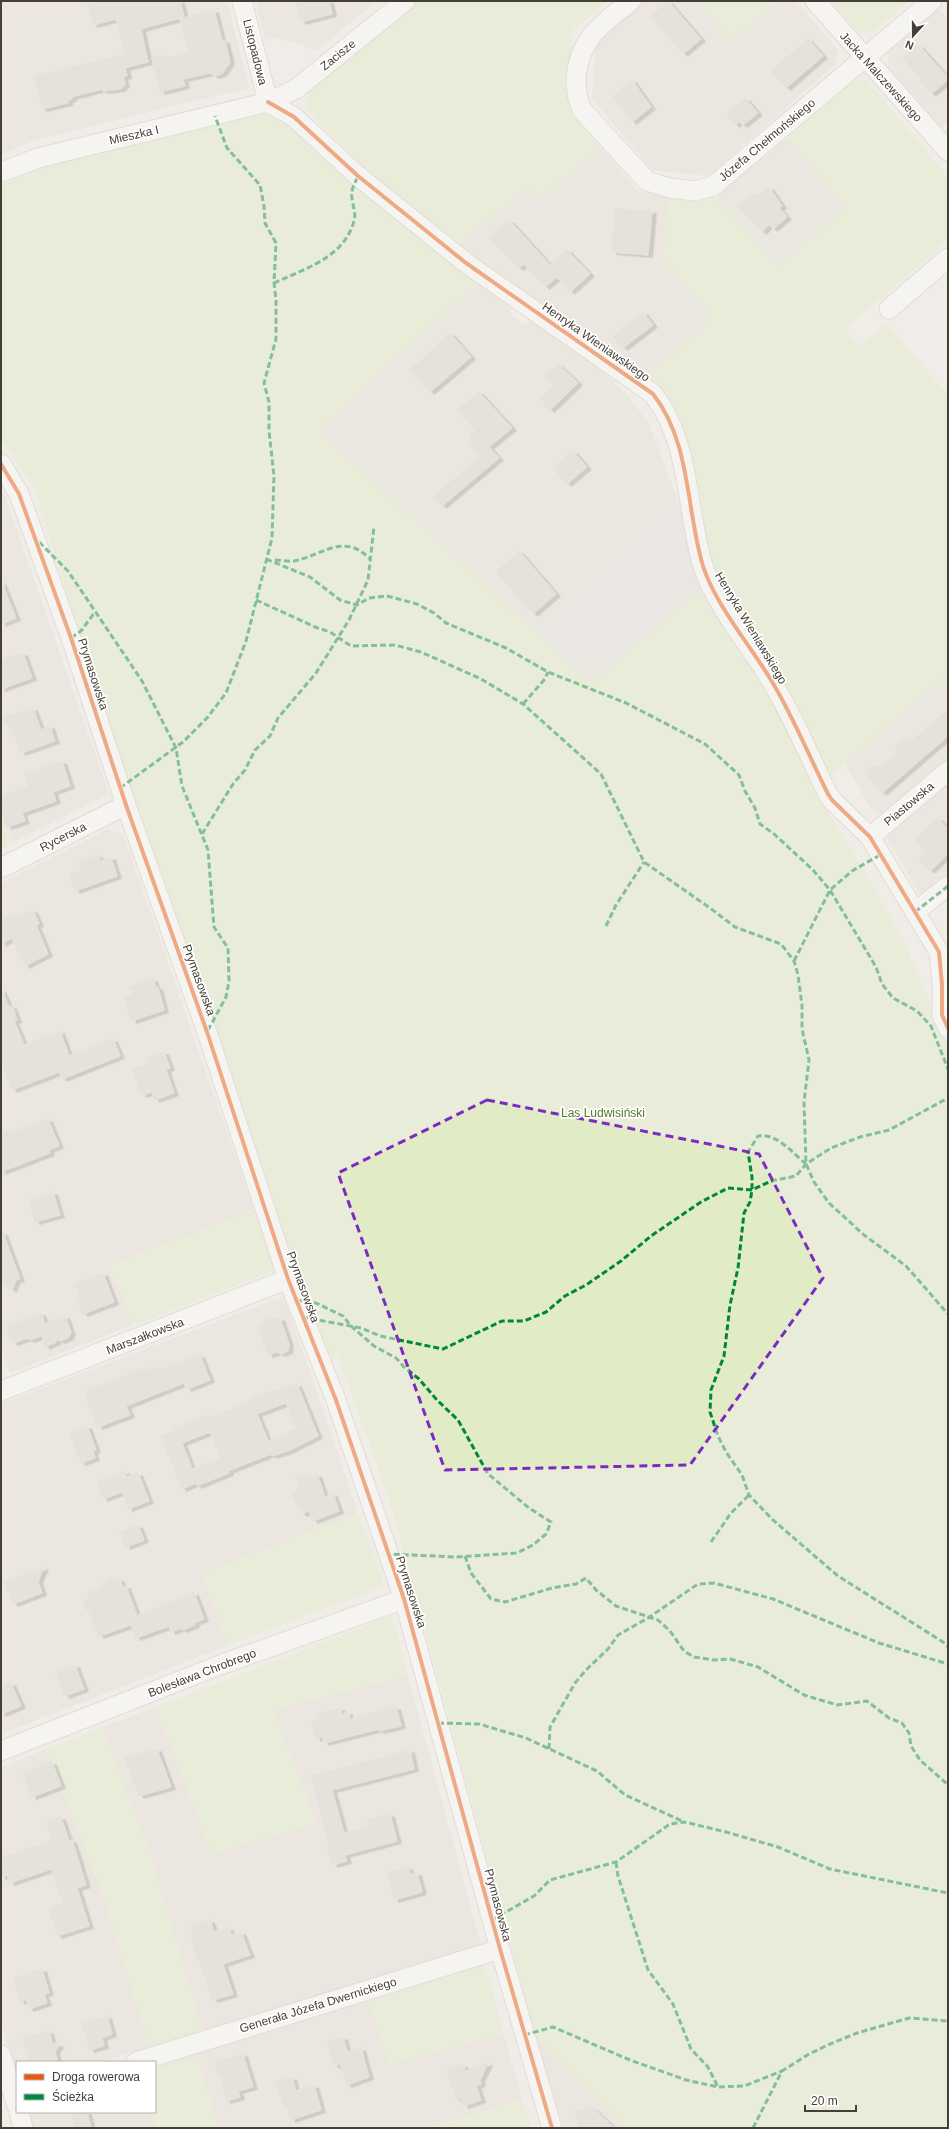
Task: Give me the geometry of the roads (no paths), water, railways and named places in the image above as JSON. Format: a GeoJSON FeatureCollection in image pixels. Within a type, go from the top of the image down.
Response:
{"type":"FeatureCollection","features":[{"type":"Feature","properties":{"kind":"street","name":"Listopadowa"},"geometry":{"type":"LineString","coordinates":[[242,1],[268,102]]}},
{"type":"Feature","properties":{"kind":"street","name":"Zacisze"},"geometry":{"type":"LineString","coordinates":[[268,102],[296,89],[405,1]]}},
{"type":"Feature","properties":{"kind":"street","name":"Józefa Chełmońskiego"},"geometry":{"type":"LineString","coordinates":[[631,1],[594,33],[587,44],[576,73],[577,99],[582,110],[647,181],[670,188],[695,190],[713,186],[932,1]]}},
{"type":"Feature","properties":{"kind":"street","name":"Jacka Malczewskiego"},"geometry":{"type":"LineString","coordinates":[[814,1],[948,151]]}},
{"type":"Feature","properties":{"kind":"street","name":"Mieszka I"},"geometry":{"type":"LineString","coordinates":[[1,172],[38,158],[268,102]]}},
{"type":"Feature","properties":{"kind":"street","name":"Henryka Wieniawskiego"},"geometry":{"type":"LineString","coordinates":[[268,102],[294,117],[358,176],[466,263],[653,394],[665,410],[680,451],[703,567],[717,595],[772,681],[828,794],[832,800],[870,837],[939,952],[942,984],[942,1015],[948,1028]]}},
{"type":"Feature","properties":{"kind":"street"},"geometry":{"type":"LineString","coordinates":[[889,309],[948,258]]}},
{"type":"Feature","properties":{"kind":"street","name":"Prymasowska"},"geometry":{"type":"LineString","coordinates":[[1,464],[19,494],[71,638],[126,805],[207,1032],[288,1280],[336,1400],[404,1599],[500,1949],[552,2128]]}},
{"type":"Feature","properties":{"kind":"street","name":"Piastowska"},"geometry":{"type":"LineString","coordinates":[[870,837],[948,771]]}},
{"type":"Feature","properties":{"kind":"street","name":"Rycerska"},"geometry":{"type":"LineString","coordinates":[[1,868],[126,805]]}},
{"type":"Feature","properties":{"kind":"street"},"geometry":{"type":"LineString","coordinates":[[915,912],[948,886]]}},
{"type":"Feature","properties":{"kind":"street","name":"Marszałkowska"},"geometry":{"type":"LineString","coordinates":[[2,1389],[288,1280]]}},
{"type":"Feature","properties":{"kind":"street","name":"Bolesława Chrobrego"},"geometry":{"type":"LineString","coordinates":[[1,1751],[220,1665],[404,1599]]}},
{"type":"Feature","properties":{"kind":"street","name":"Generała Józefa Dwernickiego"},"geometry":{"type":"LineString","coordinates":[[139,2061],[500,1949]]}},
{"type":"Feature","properties":{"kind":"street"},"geometry":{"type":"LineString","coordinates":[[1,2055],[14,2104]]}},
{"type":"Feature","properties":{"kind":"street"},"geometry":{"type":"LineString","coordinates":[[17,2113],[23,2128]]}},
{"type":"Feature","properties":{"kind":"park label","name":"Las Ludwisiński"},"geometry":{"type":"Point","coordinates":[603,1113]}}]}
